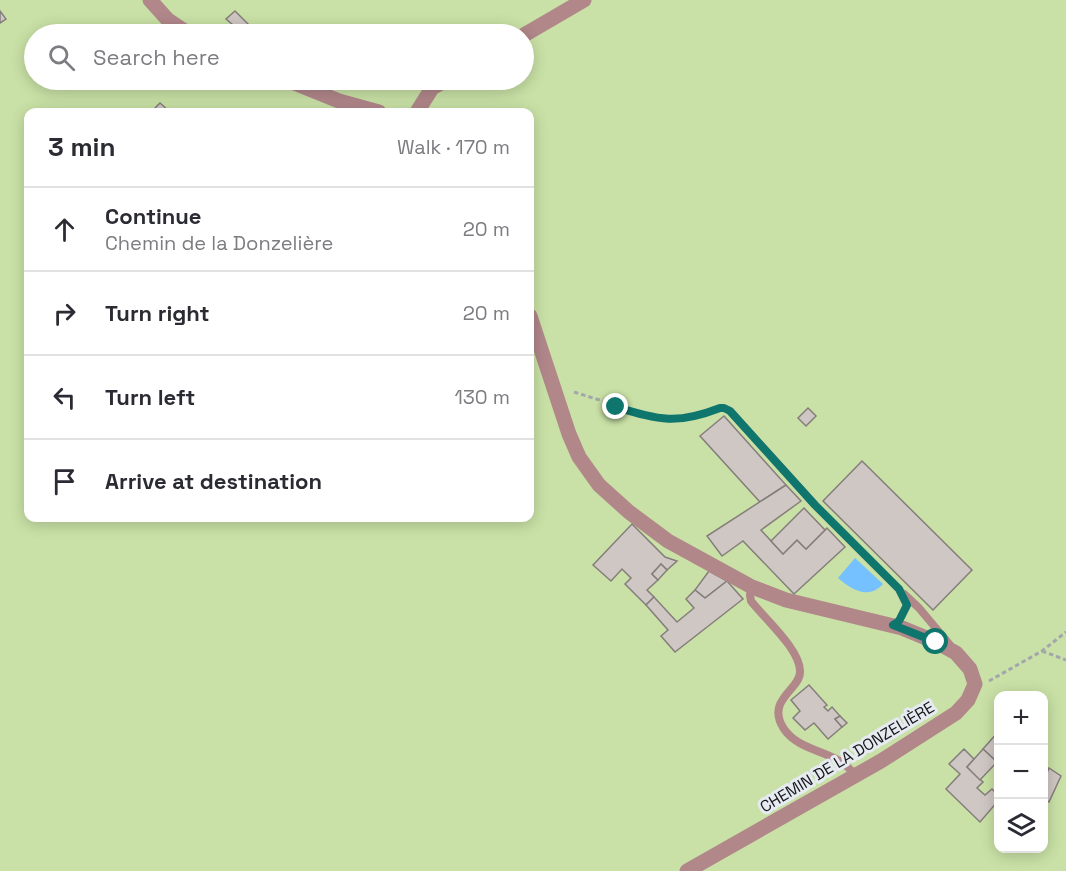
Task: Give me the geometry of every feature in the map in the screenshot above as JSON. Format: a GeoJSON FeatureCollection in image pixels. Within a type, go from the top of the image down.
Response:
{"type":"FeatureCollection","features":[{"type":"Feature","properties":{"kind":"street"},"geometry":{"type":"LineString","coordinates":[[150,0],[174,24]]}},
{"type":"Feature","properties":{"kind":"street"},"geometry":{"type":"LineString","coordinates":[[534,29],[584,0]]}},
{"type":"Feature","properties":{"kind":"street"},"geometry":{"type":"LineString","coordinates":[[312,90],[364,108]]}},
{"type":"Feature","properties":{"kind":"street"},"geometry":{"type":"LineString","coordinates":[[420,108],[431,90]]}},
{"type":"Feature","properties":{"kind":"street"},"geometry":{"type":"LineString","coordinates":[[534,328],[569,434],[579,457],[599,485],[629,512],[668,541],[752,586],[786,600],[893,625],[936,642],[957,653],[970,669],[975,684]]}},
{"type":"Feature","properties":{"kind":"street","name":"CHEMIN DE LA DONZELIÈRE"},"geometry":{"type":"LineString","coordinates":[[687,871],[882,761],[956,713],[968,700],[975,684]]}},
{"type":"Feature","properties":{"kind":"lane"},"geometry":{"type":"LineString","coordinates":[[730,411],[815,505],[919,608],[957,653]]}},
{"type":"Feature","properties":{"kind":"lane"},"geometry":{"type":"LineString","coordinates":[[752,586],[751,601],[785,641],[798,660],[801,673],[781,700],[780,712],[784,728],[790,735],[814,750],[846,764],[855,776]]}},
{"type":"Feature","properties":{"kind":"lane"},"geometry":{"type":"LineString","coordinates":[[893,625],[899,621],[907,605],[899,589]]}},
{"type":"Feature","properties":{"kind":"path"},"geometry":{"type":"LineString","coordinates":[[555,392],[563,390],[573,392],[640,414],[669,419],[691,418],[720,408],[730,411]]}},
{"type":"Feature","properties":{"kind":"path"},"geometry":{"type":"LineString","coordinates":[[975,684],[990,681],[1042,651],[1066,632]]}},
{"type":"Feature","properties":{"kind":"path"},"geometry":{"type":"LineString","coordinates":[[1042,651],[1066,660]]}},
{"type":"Feature","properties":{"kind":"green space"},"geometry":{"type":"Polygon","coordinates":[[[0,0],[1066,0],[1066,871],[0,871],[0,0]]]}},
{"type":"Feature","properties":{"kind":"water"},"geometry":{"type":"Polygon","coordinates":[[[855,558],[883,584],[872,592],[860,592],[838,578],[855,558]]]}},
{"type":"Feature","properties":{"kind":"building"},"geometry":{"type":"Polygon","coordinates":[[[0,11],[6,19],[0,23],[0,11]]]}},
{"type":"Feature","properties":{"kind":"building"},"geometry":{"type":"Polygon","coordinates":[[[235,11],[248,24],[232,24],[226,19],[235,11]]]}},
{"type":"Feature","properties":{"kind":"building"},"geometry":{"type":"Polygon","coordinates":[[[160,103],[166,108],[155,108],[160,103]]]}},
{"type":"Feature","properties":{"kind":"building"},"geometry":{"type":"Polygon","coordinates":[[[808,408],[816,416],[806,426],[798,418],[808,408]]]}},
{"type":"Feature","properties":{"kind":"building"},"geometry":{"type":"Polygon","coordinates":[[[724,416],[786,485],[760,502],[700,436],[724,416]]]}},
{"type":"Feature","properties":{"kind":"building"},"geometry":{"type":"Polygon","coordinates":[[[862,461],[972,570],[933,610],[823,501],[862,461]]]}},
{"type":"Feature","properties":{"kind":"building"},"geometry":{"type":"Polygon","coordinates":[[[786,485],[801,501],[761,530],[783,554],[797,540],[806,549],[827,528],[845,547],[794,594],[743,541],[722,556],[707,536],[786,485]]]}},
{"type":"Feature","properties":{"kind":"building"},"geometry":{"type":"Polygon","coordinates":[[[804,508],[825,530],[806,549],[797,540],[783,554],[771,541],[804,508]]]}},
{"type":"Feature","properties":{"kind":"building"},"geometry":{"type":"Polygon","coordinates":[[[632,524],[665,557],[677,561],[667,570],[661,564],[652,574],[658,580],[647,590],[654,597],[646,605],[625,584],[631,578],[622,569],[611,581],[593,565],[632,524]]]}},
{"type":"Feature","properties":{"kind":"building"},"geometry":{"type":"Polygon","coordinates":[[[661,564],[667,570],[658,580],[652,574],[661,564]]]}},
{"type":"Feature","properties":{"kind":"building"},"geometry":{"type":"Polygon","coordinates":[[[709,571],[727,581],[705,598],[695,590],[709,571]]]}},
{"type":"Feature","properties":{"kind":"building"},"geometry":{"type":"Polygon","coordinates":[[[727,581],[743,599],[675,652],[661,636],[668,630],[646,605],[654,597],[677,622],[694,608],[686,599],[695,590],[705,598],[727,581]]]}},
{"type":"Feature","properties":{"kind":"building"},"geometry":{"type":"Polygon","coordinates":[[[809,685],[827,705],[824,707],[828,711],[832,707],[840,716],[835,719],[842,727],[828,739],[814,723],[805,730],[793,718],[800,711],[791,700],[809,685]]]}},
{"type":"Feature","properties":{"kind":"building"},"geometry":{"type":"Polygon","coordinates":[[[840,716],[847,723],[842,727],[835,719],[840,716]]]}},
{"type":"Feature","properties":{"kind":"building"},"geometry":{"type":"Polygon","coordinates":[[[994,737],[994,759],[983,749],[994,737]]]}},
{"type":"Feature","properties":{"kind":"building"},"geometry":{"type":"Polygon","coordinates":[[[964,749],[974,759],[967,767],[983,782],[977,788],[985,795],[992,789],[994,791],[994,806],[980,822],[946,789],[960,774],[949,764],[964,749]]]}},
{"type":"Feature","properties":{"kind":"building"},"geometry":{"type":"Polygon","coordinates":[[[983,749],[994,759],[994,765],[980,780],[967,767],[983,749]]]}},
{"type":"Feature","properties":{"kind":"building"},"geometry":{"type":"Polygon","coordinates":[[[1049,768],[1061,776],[1049,802],[1048,801],[1049,768]]]}},
{"type":"Feature","properties":{"kind":"route"},"geometry":{"type":"LineString","coordinates":[[616,407],[669,419],[701,416],[720,408],[730,411],[815,505],[899,589],[907,605],[899,621],[893,625],[936,642]]}}]}
